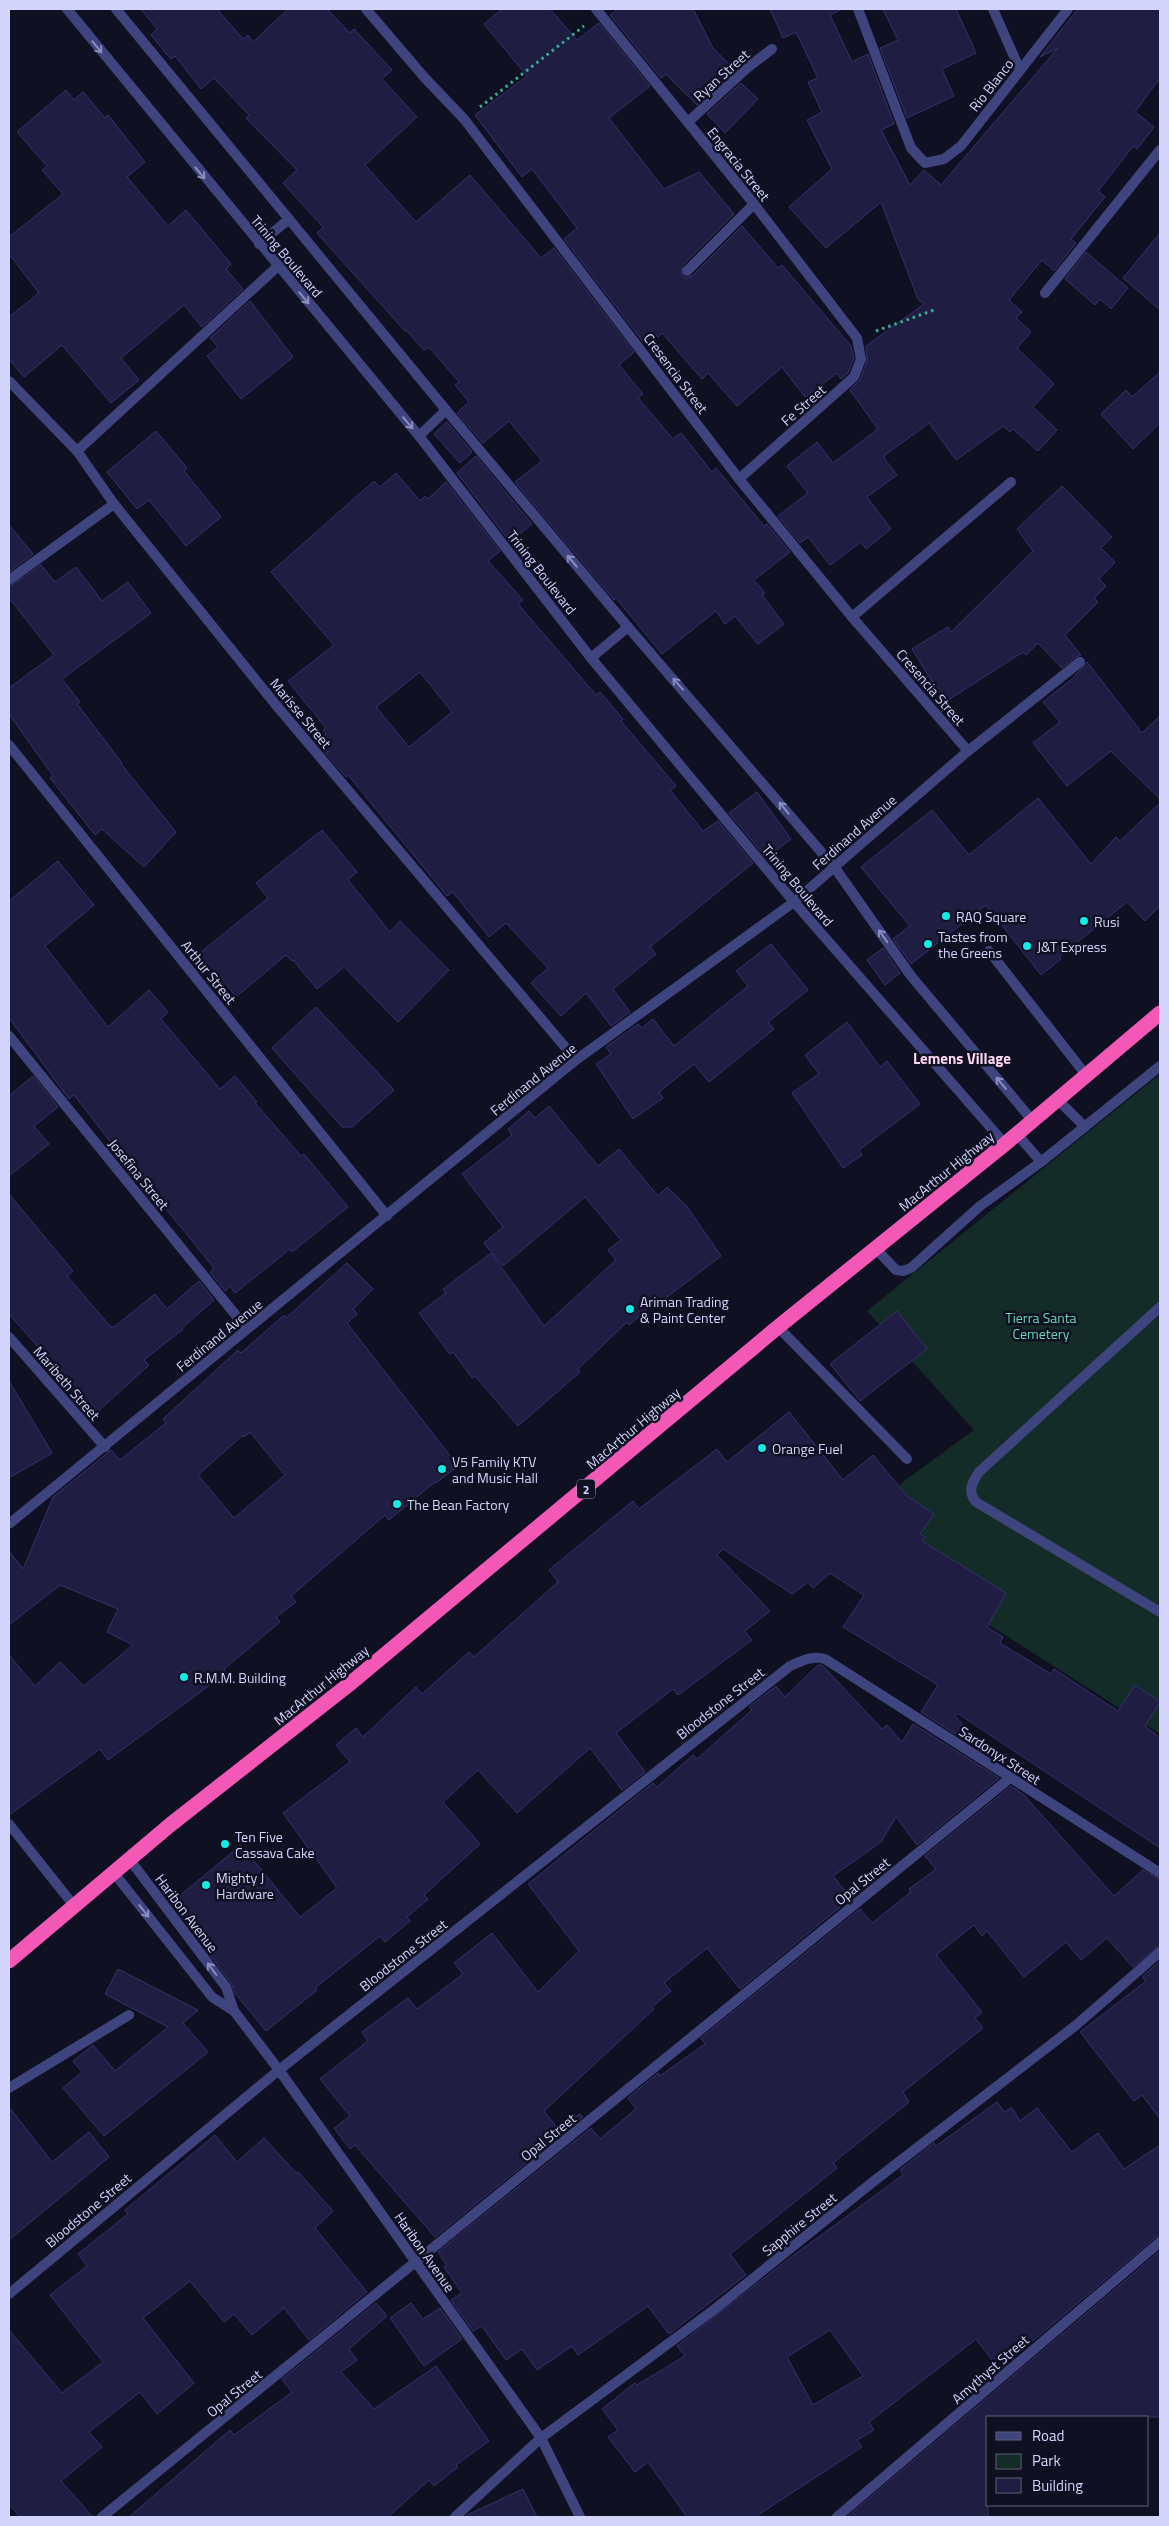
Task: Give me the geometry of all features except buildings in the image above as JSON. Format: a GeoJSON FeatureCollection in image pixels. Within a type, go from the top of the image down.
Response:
{"type":"FeatureCollection","features":[{"type":"Feature","properties":{"kind":"highway","name":"MacArthur Highway"},"geometry":{"type":"LineString","coordinates":[[9,1961],[170,1825],[352,1682],[778,1328],[1159,1017]]}},
{"type":"Feature","properties":{"kind":"street","name":"Trining Boulevard"},"geometry":{"type":"LineString","coordinates":[[67,9],[419,436],[591,658],[794,902],[1005,1144]]}},
{"type":"Feature","properties":{"kind":"street","name":"Trining Boulevard"},"geometry":{"type":"LineString","coordinates":[[116,9],[446,410],[834,868],[911,976],[1032,1120]]}},
{"type":"Feature","properties":{"kind":"street","name":"Cresencia Street"},"geometry":{"type":"LineString","coordinates":[[366,9],[424,77],[464,119],[739,479],[852,617],[968,751]]}},
{"type":"Feature","properties":{"kind":"street","name":"Rio Blanco"},"geometry":{"type":"LineString","coordinates":[[858,9],[911,148],[925,164],[944,160],[961,146],[1068,9]]}},
{"type":"Feature","properties":{"kind":"street"},"geometry":{"type":"LineString","coordinates":[[993,9],[1020,70]]}},
{"type":"Feature","properties":{"kind":"street","name":"Engracia Street"},"geometry":{"type":"LineString","coordinates":[[598,11],[754,204],[857,338]]}},
{"type":"Feature","properties":{"kind":"street","name":"Ryan Street"},"geometry":{"type":"LineString","coordinates":[[688,122],[747,68],[772,49]]}},
{"type":"Feature","properties":{"kind":"street"},"geometry":{"type":"LineString","coordinates":[[1045,293],[1160,150]]}},
{"type":"Feature","properties":{"kind":"street"},"geometry":{"type":"LineString","coordinates":[[686,271],[754,204]]}},
{"type":"Feature","properties":{"kind":"street"},"geometry":{"type":"LineString","coordinates":[[260,244],[289,219]]}},
{"type":"Feature","properties":{"kind":"street"},"geometry":{"type":"LineString","coordinates":[[77,451],[278,266]]}},
{"type":"Feature","properties":{"kind":"street","name":"Fe Street"},"geometry":{"type":"LineString","coordinates":[[739,479],[854,378],[861,359],[857,338]]}},
{"type":"Feature","properties":{"kind":"street","name":"Marisse Street"},"geometry":{"type":"LineString","coordinates":[[9,382],[77,451],[114,504],[276,705],[576,1060]]}},
{"type":"Feature","properties":{"kind":"street"},"geometry":{"type":"LineString","coordinates":[[419,436],[446,410]]}},
{"type":"Feature","properties":{"kind":"street"},"geometry":{"type":"LineString","coordinates":[[852,617],[1012,482]]}},
{"type":"Feature","properties":{"kind":"street"},"geometry":{"type":"LineString","coordinates":[[9,580],[114,504]]}},
{"type":"Feature","properties":{"kind":"street"},"geometry":{"type":"LineString","coordinates":[[591,658],[628,627]]}},
{"type":"Feature","properties":{"kind":"street","name":"Ferdinand Avenue"},"geometry":{"type":"LineString","coordinates":[[9,1524],[576,1060],[794,902],[968,751],[1080,662]]}},
{"type":"Feature","properties":{"kind":"street","name":"Arthur Street"},"geometry":{"type":"LineString","coordinates":[[9,745],[387,1216]]}},
{"type":"Feature","properties":{"kind":"street"},"geometry":{"type":"LineString","coordinates":[[990,951],[1086,1075]]}},
{"type":"Feature","properties":{"kind":"street","name":"Josefina Street"},"geometry":{"type":"LineString","coordinates":[[9,1036],[247,1330]]}},
{"type":"Feature","properties":{"kind":"street"},"geometry":{"type":"LineString","coordinates":[[876,1249],[896,1270],[903,1271],[911,1268],[980,1206],[1085,1127],[1160,1066]]}},
{"type":"Feature","properties":{"kind":"street"},"geometry":{"type":"LineString","coordinates":[[1058,1099],[1085,1127]]}},
{"type":"Feature","properties":{"kind":"street"},"geometry":{"type":"LineString","coordinates":[[1017,1134],[1040,1162]]}},
{"type":"Feature","properties":{"kind":"street"},"geometry":{"type":"LineString","coordinates":[[1160,1307],[979,1472],[970,1490],[971,1496],[976,1502],[1160,1612]]}},
{"type":"Feature","properties":{"kind":"street"},"geometry":{"type":"LineString","coordinates":[[778,1328],[907,1460]]}},
{"type":"Feature","properties":{"kind":"street","name":"Maribeth Street"},"geometry":{"type":"LineString","coordinates":[[9,1339],[105,1447]]}},
{"type":"Feature","properties":{"kind":"street","name":"Bloodstone Street"},"geometry":{"type":"LineString","coordinates":[[9,2294],[279,2070],[790,1666],[814,1657],[825,1659]]}},
{"type":"Feature","properties":{"kind":"street","name":"Sardonyx Street"},"geometry":{"type":"LineString","coordinates":[[825,1659],[1160,1873]]}},
{"type":"Feature","properties":{"kind":"street","name":"Opal Street"},"geometry":{"type":"LineString","coordinates":[[102,2517],[1010,1778]]}},
{"type":"Feature","properties":{"kind":"street"},"geometry":{"type":"LineString","coordinates":[[9,1824],[75,1907]]}},
{"type":"Feature","properties":{"kind":"street","name":"Haribon Avenue"},"geometry":{"type":"LineString","coordinates":[[130,1860],[226,1987],[234,2011],[279,2070],[540,2438],[580,2517]]}},
{"type":"Feature","properties":{"kind":"street","name":"Haribon Avenue"},"geometry":{"type":"LineString","coordinates":[[114,1873],[212,1998],[234,2011]]}},
{"type":"Feature","properties":{"kind":"street","name":"Sapphire Street"},"geometry":{"type":"LineString","coordinates":[[455,2517],[540,2438],[715,2309],[874,2181],[1076,2026],[1160,1952]]}},
{"type":"Feature","properties":{"kind":"street"},"geometry":{"type":"LineString","coordinates":[[9,2088],[129,2015]]}},
{"type":"Feature","properties":{"kind":"street","name":"Amythyst Street"},"geometry":{"type":"LineString","coordinates":[[837,2517],[1160,2242]]}},
{"type":"Feature","properties":{"kind":"path"},"geometry":{"type":"LineString","coordinates":[[464,119],[598,11]]}},
{"type":"Feature","properties":{"kind":"path"},"geometry":{"type":"LineString","coordinates":[[857,338],[934,310]]}},
{"type":"Feature","properties":{"kind":"green space","name":"Tierra Santa Cemetery"},"geometry":{"type":"Polygon","coordinates":[[[1160,1074],[1160,1734],[847,1534],[904,1481],[974,1430],[867,1311],[1160,1074]]]}},
{"type":"Feature","properties":{"kind":"place","name":"RAQ Square"},"geometry":{"type":"Point","coordinates":[946,916]}},
{"type":"Feature","properties":{"kind":"place","name":"Rusi"},"geometry":{"type":"Point","coordinates":[1084,921]}},
{"type":"Feature","properties":{"kind":"place","name":"Tastes from the Greens"},"geometry":{"type":"Point","coordinates":[928,944]}},
{"type":"Feature","properties":{"kind":"place","name":"J&T Express"},"geometry":{"type":"Point","coordinates":[1027,946]}},
{"type":"Feature","properties":{"kind":"place","name":"Ariman Trading & Paint Center"},"geometry":{"type":"Point","coordinates":[630,1309]}},
{"type":"Feature","properties":{"kind":"place","name":"Orange Fuel"},"geometry":{"type":"Point","coordinates":[762,1448]}},
{"type":"Feature","properties":{"kind":"place","name":"V5 Family KTV and Music Hall"},"geometry":{"type":"Point","coordinates":[442,1469]}},
{"type":"Feature","properties":{"kind":"place","name":"The Bean Factory"},"geometry":{"type":"Point","coordinates":[397,1504]}},
{"type":"Feature","properties":{"kind":"place","name":"R.M.M. Building"},"geometry":{"type":"Point","coordinates":[184,1677]}},
{"type":"Feature","properties":{"kind":"place","name":"Ten Five Cassava Cake"},"geometry":{"type":"Point","coordinates":[225,1844]}},
{"type":"Feature","properties":{"kind":"place","name":"Mighty J Hardware"},"geometry":{"type":"Point","coordinates":[206,1885]}},
{"type":"Feature","properties":{"kind":"district","name":"Lemens Village"},"geometry":{"type":"Point","coordinates":[962,1058]}}]}
